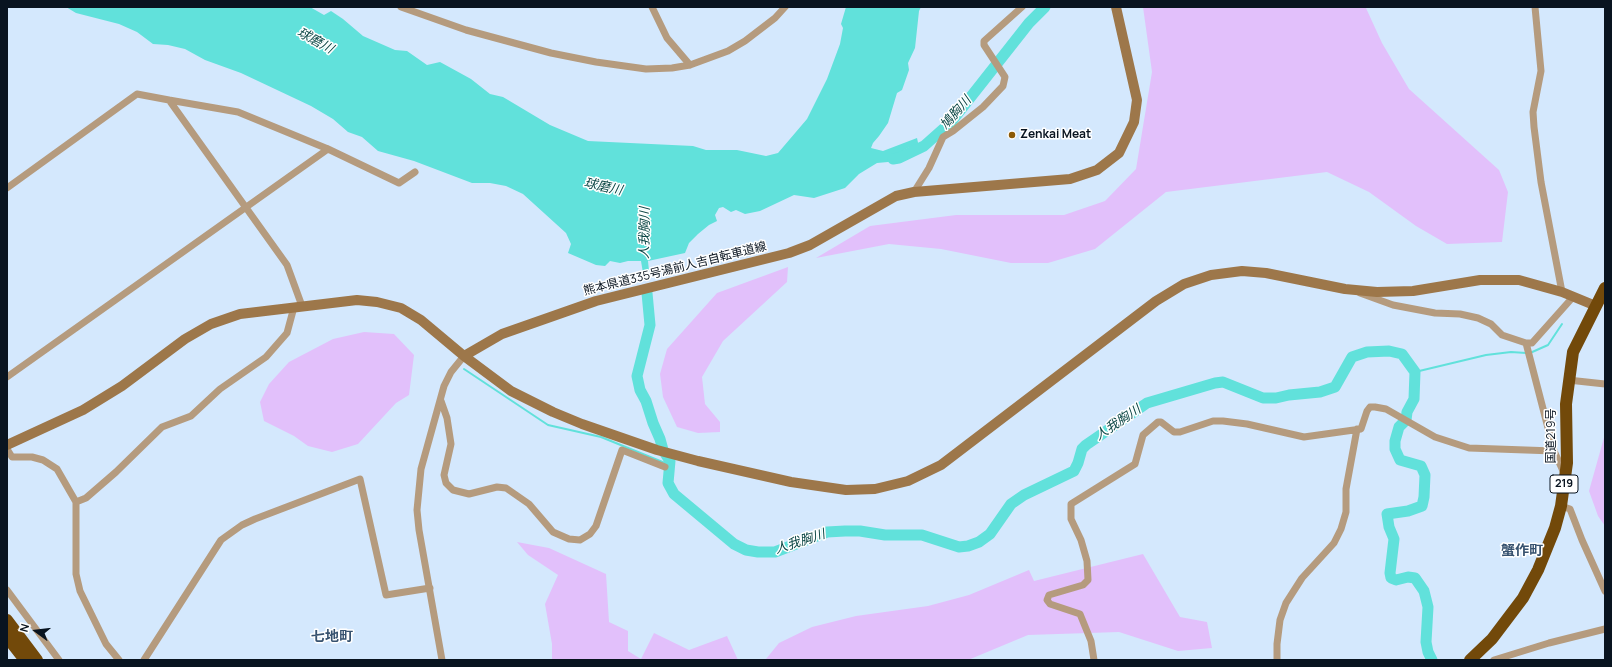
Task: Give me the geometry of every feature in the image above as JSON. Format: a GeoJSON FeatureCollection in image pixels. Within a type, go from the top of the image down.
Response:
{"type":"FeatureCollection","features":[{"type":"Feature","properties":{"kind":"highway","name":"国道219号"},"geometry":{"type":"LineString","coordinates":[[1470,660],[1492,639],[1523,598],[1538,570],[1555,528],[1561,506],[1566,475],[1566,404],[1568,380],[1573,352],[1605,288]]}},
{"type":"Feature","properties":{"kind":"highway"},"geometry":{"type":"LineString","coordinates":[[7,620],[37,660]]}},
{"type":"Feature","properties":{"kind":"highway"},"geometry":{"type":"LineString","coordinates":[[7,637],[25,660]]}},
{"type":"Feature","properties":{"kind":"main road","name":"熊本県道335号湯前人吉自転車道線"},"geometry":{"type":"LineString","coordinates":[[464,356],[502,334],[596,301],[789,253],[810,245],[896,196],[914,192],[1070,179],[1097,170],[1119,152],[1134,122],[1137,100],[1116,7]]}},
{"type":"Feature","properties":{"kind":"main road"},"geometry":{"type":"LineString","coordinates":[[7,445],[84,410],[122,386],[185,339],[211,324],[240,314],[357,300],[377,302],[401,308],[421,320],[464,356],[511,391],[531,402],[582,424],[650,448],[698,461],[818,487],[846,490],[875,489],[908,481],[941,465],[1130,320],[1184,284],[1211,275],[1242,271],[1266,273],[1354,290],[1377,292],[1413,291],[1480,280],[1519,280],[1562,292],[1596,306]]}},
{"type":"Feature","properties":{"kind":"street"},"geometry":{"type":"LineString","coordinates":[[401,7],[466,30],[551,53],[596,62],[646,69],[672,68],[690,65],[722,54],[745,41],[775,18],[785,7]]}},
{"type":"Feature","properties":{"kind":"street"},"geometry":{"type":"LineString","coordinates":[[652,7],[667,38],[690,65]]}},
{"type":"Feature","properties":{"kind":"street"},"geometry":{"type":"LineString","coordinates":[[914,192],[929,168],[943,137],[953,131],[992,99],[1003,86],[1005,77],[984,45],[984,41],[1022,7]]}},
{"type":"Feature","properties":{"kind":"street"},"geometry":{"type":"LineString","coordinates":[[1535,7],[1541,71],[1533,112],[1534,127],[1541,182],[1562,292]]}},
{"type":"Feature","properties":{"kind":"street"},"geometry":{"type":"LineString","coordinates":[[7,188],[137,94],[238,112],[328,149],[399,183],[415,172]]}},
{"type":"Feature","properties":{"kind":"street"},"geometry":{"type":"LineString","coordinates":[[76,502],[86,498],[116,472],[162,427],[191,416],[220,389],[266,357],[287,333],[298,306],[287,265],[169,100]]}},
{"type":"Feature","properties":{"kind":"street"},"geometry":{"type":"LineString","coordinates":[[7,377],[328,149]]}},
{"type":"Feature","properties":{"kind":"street"},"geometry":{"type":"LineString","coordinates":[[1354,290],[1393,305],[1435,313],[1460,314],[1478,318],[1491,324],[1502,335],[1526,343],[1532,343],[1573,297]]}},
{"type":"Feature","properties":{"kind":"street"},"geometry":{"type":"LineString","coordinates":[[1526,343],[1554,451],[1566,475]]}},
{"type":"Feature","properties":{"kind":"street"},"geometry":{"type":"LineString","coordinates":[[442,660],[419,530],[418,510],[421,469],[444,386],[451,372],[464,356]]}},
{"type":"Feature","properties":{"kind":"street"},"geometry":{"type":"LineString","coordinates":[[1568,380],[1605,384]]}},
{"type":"Feature","properties":{"kind":"street"},"geometry":{"type":"LineString","coordinates":[[441,401],[447,418],[451,444],[444,475],[446,482],[453,490],[468,494],[497,487],[506,488],[529,504],[553,532],[569,539],[580,540],[590,534],[596,526],[622,450],[665,467]]}},
{"type":"Feature","properties":{"kind":"street"},"geometry":{"type":"LineString","coordinates":[[1094,660],[1091,641],[1080,614],[1050,604],[1047,600],[1047,596],[1060,590],[1083,585],[1088,580],[1087,561],[1081,540],[1071,519],[1071,504],[1135,464],[1140,442],[1145,432],[1161,422],[1174,432],[1180,432],[1213,421],[1223,421],[1247,424],[1304,437],[1362,428],[1367,411],[1370,407],[1375,407],[1386,409],[1436,437],[1469,448],[1554,451]]}},
{"type":"Feature","properties":{"kind":"street"},"geometry":{"type":"LineString","coordinates":[[1277,660],[1280,626],[1286,603],[1302,578],[1334,543],[1341,529],[1346,512],[1346,489],[1357,429]]}},
{"type":"Feature","properties":{"kind":"street"},"geometry":{"type":"LineString","coordinates":[[7,449],[12,457],[32,457],[43,460],[57,469],[76,502],[76,574],[80,591],[106,644],[119,660]]}},
{"type":"Feature","properties":{"kind":"street"},"geometry":{"type":"LineString","coordinates":[[144,660],[221,540],[242,525],[255,519],[360,479],[386,595],[430,588]]}},
{"type":"Feature","properties":{"kind":"street"},"geometry":{"type":"LineString","coordinates":[[1561,506],[1570,509],[1605,591]]}},
{"type":"Feature","properties":{"kind":"street"},"geometry":{"type":"LineString","coordinates":[[7,590],[59,660]]}},
{"type":"Feature","properties":{"kind":"street"},"geometry":{"type":"LineString","coordinates":[[1494,660],[1549,643],[1605,629]]}},
{"type":"Feature","properties":{"kind":"shaded area"},"geometry":{"type":"Polygon","coordinates":[[[1143,7],[1366,8],[1382,43],[1409,89],[1499,170],[1508,192],[1502,242],[1447,244],[1416,226],[1369,192],[1327,172],[1166,192],[1095,249],[1048,263],[1011,263],[941,249],[889,244],[816,258],[870,226],[956,215],[1064,215],[1105,201],[1136,169],[1152,72],[1143,7]]]}},
{"type":"Feature","properties":{"kind":"shaded area"},"geometry":{"type":"Polygon","coordinates":[[[788,267],[787,282],[723,341],[702,377],[705,404],[720,422],[720,432],[698,433],[677,427],[663,397],[660,374],[667,349],[717,293],[788,267]]]}},
{"type":"Feature","properties":{"kind":"shaded area"},"geometry":{"type":"Polygon","coordinates":[[[364,332],[394,334],[414,355],[409,395],[396,403],[358,444],[332,452],[308,446],[294,436],[264,421],[260,402],[269,384],[289,362],[333,339],[364,332]]]}},
{"type":"Feature","properties":{"kind":"shaded area"},"geometry":{"type":"Polygon","coordinates":[[[1605,434],[1605,526],[1598,516],[1589,491],[1605,434]]]}},
{"type":"Feature","properties":{"kind":"shaded area"},"geometry":{"type":"Polygon","coordinates":[[[517,542],[549,548],[606,574],[609,622],[628,631],[628,651],[641,659],[654,633],[689,650],[727,636],[738,660],[552,660],[552,644],[545,604],[558,575],[528,555],[517,542]]]}},
{"type":"Feature","properties":{"kind":"shaded area"},"geometry":{"type":"Polygon","coordinates":[[[1143,554],[1180,617],[1207,622],[1212,648],[1178,651],[1119,632],[1028,635],[968,660],[766,659],[779,643],[812,627],[856,616],[928,606],[969,595],[1029,570],[1034,581],[1143,554]]]}},
{"type":"Feature","properties":{"kind":"water","name":"球磨川"},"geometry":{"type":"Polygon","coordinates":[[[66,7],[310,7],[324,15],[331,11],[363,36],[395,50],[407,51],[427,65],[440,62],[471,79],[490,94],[503,97],[550,125],[588,141],[693,146],[706,150],[737,150],[766,156],[778,153],[807,119],[827,79],[840,44],[843,28],[841,24],[846,7],[921,7],[919,11],[915,48],[908,63],[909,70],[902,90],[897,93],[888,123],[871,148],[883,151],[917,138],[920,152],[910,147],[904,150],[906,156],[888,162],[877,163],[859,174],[845,188],[814,198],[794,195],[760,211],[745,214],[736,210],[731,212],[723,207],[719,208],[715,215],[717,221],[709,225],[689,243],[685,253],[648,261],[649,271],[643,273],[641,261],[628,261],[620,263],[610,261],[605,266],[596,265],[568,253],[571,244],[566,233],[523,194],[506,186],[490,183],[472,183],[414,161],[378,151],[362,137],[348,132],[333,119],[311,106],[241,73],[205,60],[185,49],[168,45],[153,44],[137,32],[119,24],[76,13],[66,7]]]}},
{"type":"Feature","properties":{"kind":"waterway","name":"鳩胸川"},"geometry":{"type":"LineString","coordinates":[[893,159],[899,158],[924,146],[951,122],[1029,23],[1045,7]]}},
{"type":"Feature","properties":{"kind":"waterway","name":"人我胸川"},"geometry":{"type":"LineString","coordinates":[[647,293],[650,325],[637,376],[640,390],[646,401],[663,450],[670,461],[668,483],[674,494],[734,544],[746,550],[758,552],[775,552],[827,532],[845,531],[860,531],[885,535],[922,535],[959,547],[968,546],[979,542],[990,534],[1011,504],[1024,495],[1074,471],[1082,449],[1086,445],[1147,403],[1223,382],[1263,398],[1276,398],[1289,395],[1320,392],[1335,387],[1352,357],[1367,352],[1389,351],[1402,354],[1415,372],[1414,399],[1407,412],[1406,420],[1399,427],[1395,441],[1395,449],[1400,460],[1421,466],[1425,475],[1424,497],[1422,506],[1408,511],[1387,514],[1389,527],[1394,539],[1390,573],[1391,578],[1396,580],[1408,577],[1415,578],[1424,591],[1428,607],[1426,642],[1428,652],[1432,660]]}},
{"type":"Feature","properties":{"kind":"waterway"},"geometry":{"type":"LineString","coordinates":[[1530,353],[1548,345],[1562,324]]}},
{"type":"Feature","properties":{"kind":"waterway"},"geometry":{"type":"LineString","coordinates":[[1415,372],[1486,355],[1511,352],[1526,353]]}},
{"type":"Feature","properties":{"kind":"waterway"},"geometry":{"type":"LineString","coordinates":[[464,369],[548,425],[601,437],[670,465]]}},
{"type":"Feature","properties":{"kind":"place","name":"Zenkai Meat"},"geometry":{"type":"Point","coordinates":[1012,135]}},
{"type":"Feature","properties":{"kind":"district","name":"蟹作町"},"geometry":{"type":"Point","coordinates":[1522,551]}},
{"type":"Feature","properties":{"kind":"district","name":"七地町"},"geometry":{"type":"Point","coordinates":[332,637]}}]}
